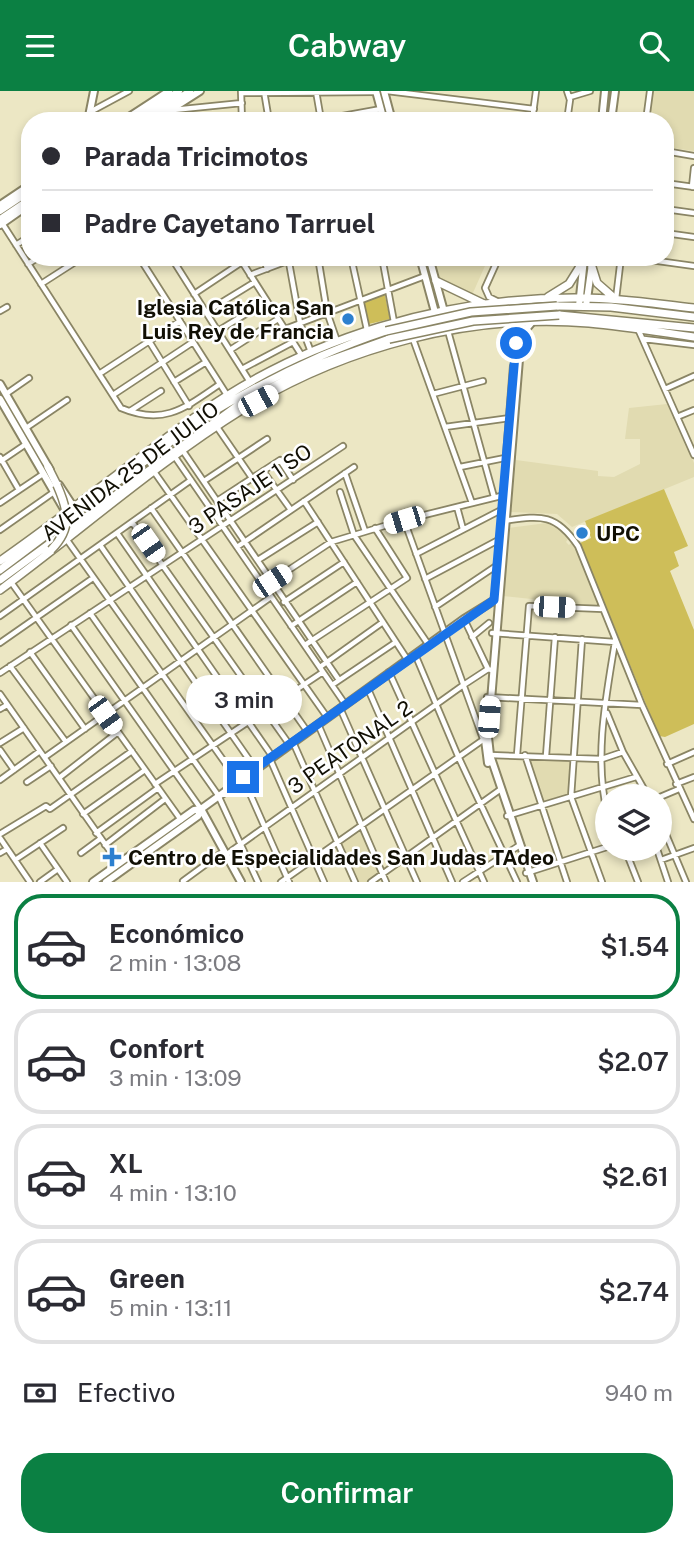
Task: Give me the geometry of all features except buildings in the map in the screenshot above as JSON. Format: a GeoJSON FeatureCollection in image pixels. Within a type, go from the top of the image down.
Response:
{"type":"FeatureCollection","features":[{"type":"Feature","properties":{"kind":"main road"},"geometry":{"type":"LineString","coordinates":[[537,299],[555,295],[569,284],[581,266]]}},
{"type":"Feature","properties":{"kind":"main road"},"geometry":{"type":"LineString","coordinates":[[592,267],[597,283],[616,299]]}},
{"type":"Feature","properties":{"kind":"main road"},"geometry":{"type":"LineString","coordinates":[[436,281],[484,305]]}},
{"type":"Feature","properties":{"kind":"main road","name":"AVENIDA 25 DE JULIO"},"geometry":{"type":"LineString","coordinates":[[0,561],[73,514],[196,416],[227,396],[302,356],[367,330],[436,313],[537,299],[616,299],[694,308]]}},
{"type":"Feature","properties":{"kind":"main road","name":"AVENIDA 25 DE JULIO"},"geometry":{"type":"LineString","coordinates":[[0,570],[201,419],[264,382],[346,344],[471,312],[557,306],[585,301],[611,307],[694,317]]}},
{"type":"Feature","properties":{"kind":"main road"},"geometry":{"type":"LineString","coordinates":[[454,310],[453,322],[458,329]]}},
{"type":"Feature","properties":{"kind":"main road"},"geometry":{"type":"LineString","coordinates":[[436,313],[433,324],[442,334]]}},
{"type":"Feature","properties":{"kind":"main road","name":"AVENIDA 25 DE JULIO"},"geometry":{"type":"LineString","coordinates":[[0,580],[241,403],[312,367],[387,335],[473,321],[559,314],[694,328]]}},
{"type":"Feature","properties":{"kind":"main road"},"geometry":{"type":"LineString","coordinates":[[550,321],[589,315]]}},
{"type":"Feature","properties":{"kind":"main road","name":"AVENIDA 25 DE JULIO"},"geometry":{"type":"LineString","coordinates":[[0,590],[217,426],[258,401],[314,373],[413,339],[458,329],[517,322],[550,321],[694,337]]}},
{"type":"Feature","properties":{"kind":"main road"},"geometry":{"type":"LineString","coordinates":[[264,382],[277,369]]}},
{"type":"Feature","properties":{"kind":"main road"},"geometry":{"type":"LineString","coordinates":[[42,559],[63,536],[68,511],[46,470]]}},
{"type":"Feature","properties":{"kind":"street"},"geometry":{"type":"LineString","coordinates":[[90,112],[94,91]]}},
{"type":"Feature","properties":{"kind":"street"},"geometry":{"type":"LineString","coordinates":[[92,112],[129,91]]}},
{"type":"Feature","properties":{"kind":"street"},"geometry":{"type":"LineString","coordinates":[[135,112],[158,94],[169,91]]}},
{"type":"Feature","properties":{"kind":"street"},"geometry":{"type":"LineString","coordinates":[[146,112],[179,91]]}},
{"type":"Feature","properties":{"kind":"street"},"geometry":{"type":"LineString","coordinates":[[158,112],[190,91]]}},
{"type":"Feature","properties":{"kind":"street"},"geometry":{"type":"LineString","coordinates":[[167,112],[200,91]]}},
{"type":"Feature","properties":{"kind":"street"},"geometry":{"type":"LineString","coordinates":[[242,112],[241,92],[381,91],[534,109]]}},
{"type":"Feature","properties":{"kind":"street"},"geometry":{"type":"LineString","coordinates":[[381,91],[382,112]]}},
{"type":"Feature","properties":{"kind":"street"},"geometry":{"type":"LineString","coordinates":[[381,91],[389,112]]}},
{"type":"Feature","properties":{"kind":"street"},"geometry":{"type":"LineString","coordinates":[[534,112],[536,91]]}},
{"type":"Feature","properties":{"kind":"street"},"geometry":{"type":"LineString","coordinates":[[567,91],[570,97],[568,112]]}},
{"type":"Feature","properties":{"kind":"street"},"geometry":{"type":"LineString","coordinates":[[570,97],[590,91]]}},
{"type":"Feature","properties":{"kind":"street"},"geometry":{"type":"LineString","coordinates":[[603,112],[605,91]]}},
{"type":"Feature","properties":{"kind":"street"},"geometry":{"type":"LineString","coordinates":[[612,112],[615,91]]}},
{"type":"Feature","properties":{"kind":"street"},"geometry":{"type":"LineString","coordinates":[[647,112],[650,91]]}},
{"type":"Feature","properties":{"kind":"street"},"geometry":{"type":"LineString","coordinates":[[264,92],[267,112]]}},
{"type":"Feature","properties":{"kind":"street"},"geometry":{"type":"LineString","coordinates":[[316,92],[318,112]]}},
{"type":"Feature","properties":{"kind":"street"},"geometry":{"type":"LineString","coordinates":[[170,110],[242,103]]}},
{"type":"Feature","properties":{"kind":"street"},"geometry":{"type":"LineString","coordinates":[[364,112],[381,109]]}},
{"type":"Feature","properties":{"kind":"street"},"geometry":{"type":"LineString","coordinates":[[674,153],[694,156]]}},
{"type":"Feature","properties":{"kind":"street"},"geometry":{"type":"LineString","coordinates":[[674,184],[693,187],[694,168]]}},
{"type":"Feature","properties":{"kind":"street"},"geometry":{"type":"LineString","coordinates":[[1,208],[21,192]]}},
{"type":"Feature","properties":{"kind":"street"},"geometry":{"type":"LineString","coordinates":[[1,208],[21,196]]}},
{"type":"Feature","properties":{"kind":"street"},"geometry":{"type":"LineString","coordinates":[[21,209],[1,222],[21,253]]}},
{"type":"Feature","properties":{"kind":"street"},"geometry":{"type":"LineString","coordinates":[[674,210],[694,213]]}},
{"type":"Feature","properties":{"kind":"street"},"geometry":{"type":"LineString","coordinates":[[674,234],[694,237]]}},
{"type":"Feature","properties":{"kind":"street"},"geometry":{"type":"LineString","coordinates":[[16,245],[21,242]]}},
{"type":"Feature","properties":{"kind":"street"},"geometry":{"type":"LineString","coordinates":[[674,263],[694,266]]}},
{"type":"Feature","properties":{"kind":"street"},"geometry":{"type":"LineString","coordinates":[[29,266],[121,408],[158,417],[189,405],[220,384]]}},
{"type":"Feature","properties":{"kind":"street"},"geometry":{"type":"LineString","coordinates":[[41,284],[69,266]]}},
{"type":"Feature","properties":{"kind":"street"},"geometry":{"type":"LineString","coordinates":[[145,266],[227,396]]}},
{"type":"Feature","properties":{"kind":"street"},"geometry":{"type":"LineString","coordinates":[[177,266],[250,382]]}},
{"type":"Feature","properties":{"kind":"street"},"geometry":{"type":"LineString","coordinates":[[194,294],[231,266]]}},
{"type":"Feature","properties":{"kind":"street"},"geometry":{"type":"LineString","coordinates":[[244,266],[302,356]]}},
{"type":"Feature","properties":{"kind":"street"},"geometry":{"type":"LineString","coordinates":[[250,275],[273,266]]}},
{"type":"Feature","properties":{"kind":"street"},"geometry":{"type":"LineString","coordinates":[[289,266],[300,323],[311,352]]}},
{"type":"Feature","properties":{"kind":"street"},"geometry":{"type":"LineString","coordinates":[[319,266],[327,312],[337,341]]}},
{"type":"Feature","properties":{"kind":"street"},"geometry":{"type":"LineString","coordinates":[[353,266],[367,330]]}},
{"type":"Feature","properties":{"kind":"street"},"geometry":{"type":"LineString","coordinates":[[383,266],[394,323]]}},
{"type":"Feature","properties":{"kind":"street"},"geometry":{"type":"LineString","coordinates":[[422,266],[442,334],[463,386],[494,497]]}},
{"type":"Feature","properties":{"kind":"street"},"geometry":{"type":"LineString","coordinates":[[432,266],[436,281],[436,313]]}},
{"type":"Feature","properties":{"kind":"street"},"geometry":{"type":"LineString","coordinates":[[495,266],[485,288],[489,297],[500,303]]}},
{"type":"Feature","properties":{"kind":"street"},"geometry":{"type":"LineString","coordinates":[[585,301],[587,266]]}},
{"type":"Feature","properties":{"kind":"street"},"geometry":{"type":"LineString","coordinates":[[616,299],[620,266]]}},
{"type":"Feature","properties":{"kind":"street"},"geometry":{"type":"LineString","coordinates":[[585,301],[592,267]]}},
{"type":"Feature","properties":{"kind":"street"},"geometry":{"type":"LineString","coordinates":[[285,329],[387,288],[425,276]]}},
{"type":"Feature","properties":{"kind":"street"},"geometry":{"type":"LineString","coordinates":[[206,312],[254,282]]}},
{"type":"Feature","properties":{"kind":"street"},"geometry":{"type":"LineString","coordinates":[[218,331],[267,301]]}},
{"type":"Feature","properties":{"kind":"street"},"geometry":{"type":"LineString","coordinates":[[0,311],[6,307]]}},
{"type":"Feature","properties":{"kind":"street"},"geometry":{"type":"LineString","coordinates":[[230,351],[278,319]]}},
{"type":"Feature","properties":{"kind":"street"},"geometry":{"type":"LineString","coordinates":[[99,374],[180,321]]}},
{"type":"Feature","properties":{"kind":"street"},"geometry":{"type":"LineString","coordinates":[[517,322],[517,360]]}},
{"type":"Feature","properties":{"kind":"street"},"geometry":{"type":"LineString","coordinates":[[504,521],[517,360],[522,331],[533,322]]}},
{"type":"Feature","properties":{"kind":"street"},"geometry":{"type":"LineString","coordinates":[[638,329],[691,442],[694,455]]}},
{"type":"Feature","properties":{"kind":"street"},"geometry":{"type":"LineString","coordinates":[[413,339],[472,503]]}},
{"type":"Feature","properties":{"kind":"street"},"geometry":{"type":"LineString","coordinates":[[643,339],[694,345]]}},
{"type":"Feature","properties":{"kind":"street"},"geometry":{"type":"LineString","coordinates":[[149,341],[189,405]]}},
{"type":"Feature","properties":{"kind":"street"},"geometry":{"type":"LineString","coordinates":[[113,395],[193,342]]}},
{"type":"Feature","properties":{"kind":"street"},"geometry":{"type":"LineString","coordinates":[[242,369],[293,342]]}},
{"type":"Feature","properties":{"kind":"street"},"geometry":{"type":"LineString","coordinates":[[174,382],[206,362]]}},
{"type":"Feature","properties":{"kind":"street"},"geometry":{"type":"LineString","coordinates":[[665,389],[694,376]]}},
{"type":"Feature","properties":{"kind":"street"},"geometry":{"type":"LineString","coordinates":[[2,401],[29,378]]}},
{"type":"Feature","properties":{"kind":"street"},"geometry":{"type":"LineString","coordinates":[[433,394],[483,381]]}},
{"type":"Feature","properties":{"kind":"street"},"geometry":{"type":"LineString","coordinates":[[0,384],[2,401],[26,444],[46,470],[73,514]]}},
{"type":"Feature","properties":{"kind":"street"},"geometry":{"type":"LineString","coordinates":[[129,411],[161,391]]}},
{"type":"Feature","properties":{"kind":"street"},"geometry":{"type":"LineString","coordinates":[[26,428],[67,400]]}},
{"type":"Feature","properties":{"kind":"street"},"geometry":{"type":"LineString","coordinates":[[2,401],[26,428],[46,470]]}},
{"type":"Feature","properties":{"kind":"street"},"geometry":{"type":"LineString","coordinates":[[677,417],[694,409]]}},
{"type":"Feature","properties":{"kind":"street"},"geometry":{"type":"LineString","coordinates":[[445,427],[512,418]]}},
{"type":"Feature","properties":{"kind":"street"},"geometry":{"type":"LineString","coordinates":[[217,426],[252,478]]}},
{"type":"Feature","properties":{"kind":"street"},"geometry":{"type":"LineString","coordinates":[[204,481],[267,439]]}},
{"type":"Feature","properties":{"kind":"street"},"geometry":{"type":"LineString","coordinates":[[19,490],[1,459],[26,444]]}},
{"type":"Feature","properties":{"kind":"street","name":"3 PASAJE 1 SO"},"geometry":{"type":"LineString","coordinates":[[0,673],[343,446]]}},
{"type":"Feature","properties":{"kind":"street"},"geometry":{"type":"LineString","coordinates":[[183,451],[338,680]]}},
{"type":"Feature","properties":{"kind":"street"},"geometry":{"type":"LineString","coordinates":[[175,457],[332,685],[417,882]]}},
{"type":"Feature","properties":{"kind":"street"},"geometry":{"type":"LineString","coordinates":[[460,467],[509,457]]}},
{"type":"Feature","properties":{"kind":"street"},"geometry":{"type":"LineString","coordinates":[[217,501],[280,460],[292,479]]}},
{"type":"Feature","properties":{"kind":"street"},"geometry":{"type":"LineString","coordinates":[[237,547],[354,467]]}},
{"type":"Feature","properties":{"kind":"street"},"geometry":{"type":"LineString","coordinates":[[485,738],[508,467]]}},
{"type":"Feature","properties":{"kind":"street"},"geometry":{"type":"LineString","coordinates":[[0,503],[46,470]]}},
{"type":"Feature","properties":{"kind":"street"},"geometry":{"type":"LineString","coordinates":[[263,471],[291,510]]}},
{"type":"Feature","properties":{"kind":"street"},"geometry":{"type":"LineString","coordinates":[[155,473],[327,717]]}},
{"type":"Feature","properties":{"kind":"street"},"geometry":{"type":"LineString","coordinates":[[345,473],[365,531]]}},
{"type":"Feature","properties":{"kind":"street"},"geometry":{"type":"LineString","coordinates":[[0,616],[191,480]]}},
{"type":"Feature","properties":{"kind":"street"},"geometry":{"type":"LineString","coordinates":[[0,530],[55,488],[73,514]]}},
{"type":"Feature","properties":{"kind":"street"},"geometry":{"type":"LineString","coordinates":[[340,492],[354,535],[428,645]]}},
{"type":"Feature","properties":{"kind":"street"},"geometry":{"type":"LineString","coordinates":[[272,581],[331,542],[404,520],[505,495]]}},
{"type":"Feature","properties":{"kind":"street"},"geometry":{"type":"LineString","coordinates":[[304,501],[407,659]]}},
{"type":"Feature","properties":{"kind":"street"},"geometry":{"type":"LineString","coordinates":[[457,507],[463,529]]}},
{"type":"Feature","properties":{"kind":"street"},"geometry":{"type":"LineString","coordinates":[[151,508],[307,731]]}},
{"type":"Feature","properties":{"kind":"street"},"geometry":{"type":"LineString","coordinates":[[416,554],[503,509]]}},
{"type":"Feature","properties":{"kind":"street"},"geometry":{"type":"LineString","coordinates":[[504,521],[544,519],[560,523],[578,546],[615,642],[667,764],[694,819]]}},
{"type":"Feature","properties":{"kind":"street"},"geometry":{"type":"LineString","coordinates":[[404,520],[462,687],[485,738],[488,755],[531,882]]}},
{"type":"Feature","properties":{"kind":"street"},"geometry":{"type":"LineString","coordinates":[[132,522],[264,710],[291,743],[315,790],[355,882]]}},
{"type":"Feature","properties":{"kind":"street"},"geometry":{"type":"LineString","coordinates":[[258,561],[318,522]]}},
{"type":"Feature","properties":{"kind":"street"},"geometry":{"type":"LineString","coordinates":[[305,645],[407,578],[375,528]]}},
{"type":"Feature","properties":{"kind":"street"},"geometry":{"type":"LineString","coordinates":[[117,533],[271,757],[324,882]]}},
{"type":"Feature","properties":{"kind":"street"},"geometry":{"type":"LineString","coordinates":[[425,579],[502,538]]}},
{"type":"Feature","properties":{"kind":"street"},"geometry":{"type":"LineString","coordinates":[[66,540],[161,675],[240,779],[288,880]]}},
{"type":"Feature","properties":{"kind":"street"},"geometry":{"type":"LineString","coordinates":[[100,545],[255,768]]}},
{"type":"Feature","properties":{"kind":"street"},"geometry":{"type":"LineString","coordinates":[[277,606],[344,562]]}},
{"type":"Feature","properties":{"kind":"street"},"geometry":{"type":"LineString","coordinates":[[435,607],[500,563]]}},
{"type":"Feature","properties":{"kind":"street"},"geometry":{"type":"LineString","coordinates":[[0,643],[93,578]]}},
{"type":"Feature","properties":{"kind":"street"},"geometry":{"type":"LineString","coordinates":[[11,582],[181,820]]}},
{"type":"Feature","properties":{"kind":"street"},"geometry":{"type":"LineString","coordinates":[[291,626],[357,582]]}},
{"type":"Feature","properties":{"kind":"street"},"geometry":{"type":"LineString","coordinates":[[45,757],[271,597]]}},
{"type":"Feature","properties":{"kind":"street"},"geometry":{"type":"LineString","coordinates":[[106,882],[119,864],[201,809],[407,659],[496,599]]}},
{"type":"Feature","properties":{"kind":"street"},"geometry":{"type":"LineString","coordinates":[[517,755],[529,606],[603,609]]}},
{"type":"Feature","properties":{"kind":"street"},"geometry":{"type":"LineString","coordinates":[[90,613],[218,795],[258,882]]}},
{"type":"Feature","properties":{"kind":"street"},"geometry":{"type":"LineString","coordinates":[[464,619],[490,669]]}},
{"type":"Feature","properties":{"kind":"street"},"geometry":{"type":"LineString","coordinates":[[96,833],[174,771],[303,684],[326,662],[383,622]]}},
{"type":"Feature","properties":{"kind":"street"},"geometry":{"type":"LineString","coordinates":[[472,637],[489,623]]}},
{"type":"Feature","properties":{"kind":"street"},"geometry":{"type":"LineString","coordinates":[[71,625],[201,809],[241,882]]}},
{"type":"Feature","properties":{"kind":"street"},"geometry":{"type":"LineString","coordinates":[[493,633],[615,642]]}},
{"type":"Feature","properties":{"kind":"street"},"geometry":{"type":"LineString","coordinates":[[546,756],[555,637]]}},
{"type":"Feature","properties":{"kind":"street"},"geometry":{"type":"LineString","coordinates":[[582,639],[571,797],[602,882]]}},
{"type":"Feature","properties":{"kind":"street"},"geometry":{"type":"LineString","coordinates":[[332,685],[396,642]]}},
{"type":"Feature","properties":{"kind":"street"},"geometry":{"type":"LineString","coordinates":[[602,784],[606,702],[615,642]]}},
{"type":"Feature","properties":{"kind":"street"},"geometry":{"type":"LineString","coordinates":[[30,652],[85,729]]}},
{"type":"Feature","properties":{"kind":"street"},"geometry":{"type":"LineString","coordinates":[[415,654],[458,756],[517,882]]}},
{"type":"Feature","properties":{"kind":"street"},"geometry":{"type":"LineString","coordinates":[[10,666],[66,742]]}},
{"type":"Feature","properties":{"kind":"street","name":"3 PEATONAL 2"},"geometry":{"type":"LineString","coordinates":[[183,881],[490,669]]}},
{"type":"Feature","properties":{"kind":"street"},"geometry":{"type":"LineString","coordinates":[[389,672],[484,882]]}},
{"type":"Feature","properties":{"kind":"street"},"geometry":{"type":"LineString","coordinates":[[368,688],[452,882]]}},
{"type":"Feature","properties":{"kind":"street"},"geometry":{"type":"LineString","coordinates":[[0,694],[119,864]]}},
{"type":"Feature","properties":{"kind":"street"},"geometry":{"type":"LineString","coordinates":[[489,697],[642,705]]}},
{"type":"Feature","properties":{"kind":"street"},"geometry":{"type":"LineString","coordinates":[[0,709],[7,705]]}},
{"type":"Feature","properties":{"kind":"street"},"geometry":{"type":"LineString","coordinates":[[606,712],[640,784]]}},
{"type":"Feature","properties":{"kind":"street"},"geometry":{"type":"LineString","coordinates":[[318,723],[386,882]]}},
{"type":"Feature","properties":{"kind":"street"},"geometry":{"type":"LineString","coordinates":[[0,743],[24,728]]}},
{"type":"Feature","properties":{"kind":"street"},"geometry":{"type":"LineString","coordinates":[[59,778],[118,732]]}},
{"type":"Feature","properties":{"kind":"street"},"geometry":{"type":"LineString","coordinates":[[281,882],[288,880],[337,842],[485,738]]}},
{"type":"Feature","properties":{"kind":"street"},"geometry":{"type":"LineString","coordinates":[[0,750],[14,770]]}},
{"type":"Feature","properties":{"kind":"street"},"geometry":{"type":"LineString","coordinates":[[0,780],[40,751]]}},
{"type":"Feature","properties":{"kind":"street"},"geometry":{"type":"LineString","coordinates":[[30,882],[0,836],[46,806],[50,809],[132,751]]}},
{"type":"Feature","properties":{"kind":"street"},"geometry":{"type":"LineString","coordinates":[[488,755],[602,759],[623,752]]}},
{"type":"Feature","properties":{"kind":"street"},"geometry":{"type":"LineString","coordinates":[[667,764],[694,753]]}},
{"type":"Feature","properties":{"kind":"street"},"geometry":{"type":"LineString","coordinates":[[525,755],[566,882]]}},
{"type":"Feature","properties":{"kind":"street"},"geometry":{"type":"LineString","coordinates":[[27,782],[51,766]]}},
{"type":"Feature","properties":{"kind":"street"},"geometry":{"type":"LineString","coordinates":[[83,814],[145,770]]}},
{"type":"Feature","properties":{"kind":"street"},"geometry":{"type":"LineString","coordinates":[[616,784],[636,777]]}},
{"type":"Feature","properties":{"kind":"street"},"geometry":{"type":"LineString","coordinates":[[672,790],[694,777]]}},
{"type":"Feature","properties":{"kind":"street"},"geometry":{"type":"LineString","coordinates":[[371,882],[500,791]]}},
{"type":"Feature","properties":{"kind":"street"},"geometry":{"type":"LineString","coordinates":[[508,815],[595,791]]}},
{"type":"Feature","properties":{"kind":"street"},"geometry":{"type":"LineString","coordinates":[[105,845],[165,799]]}},
{"type":"Feature","properties":{"kind":"street"},"geometry":{"type":"LineString","coordinates":[[687,803],[694,800]]}},
{"type":"Feature","properties":{"kind":"street"},"geometry":{"type":"LineString","coordinates":[[93,882],[114,872],[198,816],[201,809]]}},
{"type":"Feature","properties":{"kind":"street"},"geometry":{"type":"LineString","coordinates":[[15,860],[63,828]]}},
{"type":"Feature","properties":{"kind":"street"},"geometry":{"type":"LineString","coordinates":[[81,853],[100,839]]}},
{"type":"Feature","properties":{"kind":"street"},"geometry":{"type":"LineString","coordinates":[[40,843],[67,882]]}},
{"type":"Feature","properties":{"kind":"street"},"geometry":{"type":"LineString","coordinates":[[463,882],[503,853],[519,846]]}},
{"type":"Feature","properties":{"kind":"street"},"geometry":{"type":"LineString","coordinates":[[672,847],[687,882]]}},
{"type":"Feature","properties":{"kind":"street"},"geometry":{"type":"LineString","coordinates":[[672,856],[694,848]]}},
{"type":"Feature","properties":{"kind":"street"},"geometry":{"type":"LineString","coordinates":[[0,853],[7,849]]}},
{"type":"Feature","properties":{"kind":"street"},"geometry":{"type":"LineString","coordinates":[[528,872],[595,850]]}},
{"type":"Feature","properties":{"kind":"street"},"geometry":{"type":"LineString","coordinates":[[630,861],[638,882]]}},
{"type":"Feature","properties":{"kind":"street"},"geometry":{"type":"LineString","coordinates":[[661,861],[668,882]]}},
{"type":"Feature","properties":{"kind":"street"},"geometry":{"type":"LineString","coordinates":[[40,882],[58,869]]}},
{"type":"Feature","properties":{"kind":"street"},"geometry":{"type":"LineString","coordinates":[[114,872],[121,882]]}},
{"type":"Feature","properties":{"kind":"shaded area"},"geometry":{"type":"Polygon","coordinates":[[[653,91],[694,91],[694,151],[674,148],[674,112],[650,112],[653,91]]]}},
{"type":"Feature","properties":{"kind":"shaded area"},"geometry":{"type":"Polygon","coordinates":[[[437,266],[485,266],[472,295],[441,282],[437,266]]]}},
{"type":"Feature","properties":{"kind":"shaded area"},"geometry":{"type":"Polygon","coordinates":[[[384,291],[390,319],[369,324],[363,299],[384,291]]]}},
{"type":"Feature","properties":{"kind":"shaded area"},"geometry":{"type":"Polygon","coordinates":[[[667,404],[694,463],[694,477],[572,527],[557,514],[511,512],[516,460],[598,471],[598,476],[614,477],[640,464],[640,439],[625,439],[629,408],[667,404]]]}},
{"type":"Feature","properties":{"kind":"shaded area"},"geometry":{"type":"Polygon","coordinates":[[[664,489],[688,546],[674,552],[679,566],[670,571],[694,630],[694,724],[665,737],[659,736],[580,543],[591,538],[585,521],[664,489]]]}},
{"type":"Feature","properties":{"kind":"shaded area"},"geometry":{"type":"Polygon","coordinates":[[[547,523],[562,532],[568,539],[566,542],[569,545],[572,542],[578,550],[598,606],[503,596],[508,528],[547,523]]]}},
{"type":"Feature","properties":{"kind":"shaded area"},"geometry":{"type":"Polygon","coordinates":[[[530,759],[572,759],[569,794],[543,801],[530,759]]]}},
{"type":"Feature","properties":{"kind":"shaded area"},"geometry":{"type":"Polygon","coordinates":[[[361,829],[379,872],[366,882],[358,882],[341,844],[361,829]]]}},
{"type":"Feature","properties":{"kind":"place","name":"Iglesia Católica San Luis Rey de Francia"},"geometry":{"type":"Point","coordinates":[348,319]}},
{"type":"Feature","properties":{"kind":"place","name":"UPC"},"geometry":{"type":"Point","coordinates":[582,533]}},
{"type":"Feature","properties":{"kind":"place","name":"Centro de Especialidades San Judas TAdeo"},"geometry":{"type":"Point","coordinates":[112,857]}},
{"type":"Feature","properties":{"kind":"route"},"geometry":{"type":"LineString","coordinates":[[243,777],[494,600],[516,343]]}}]}
